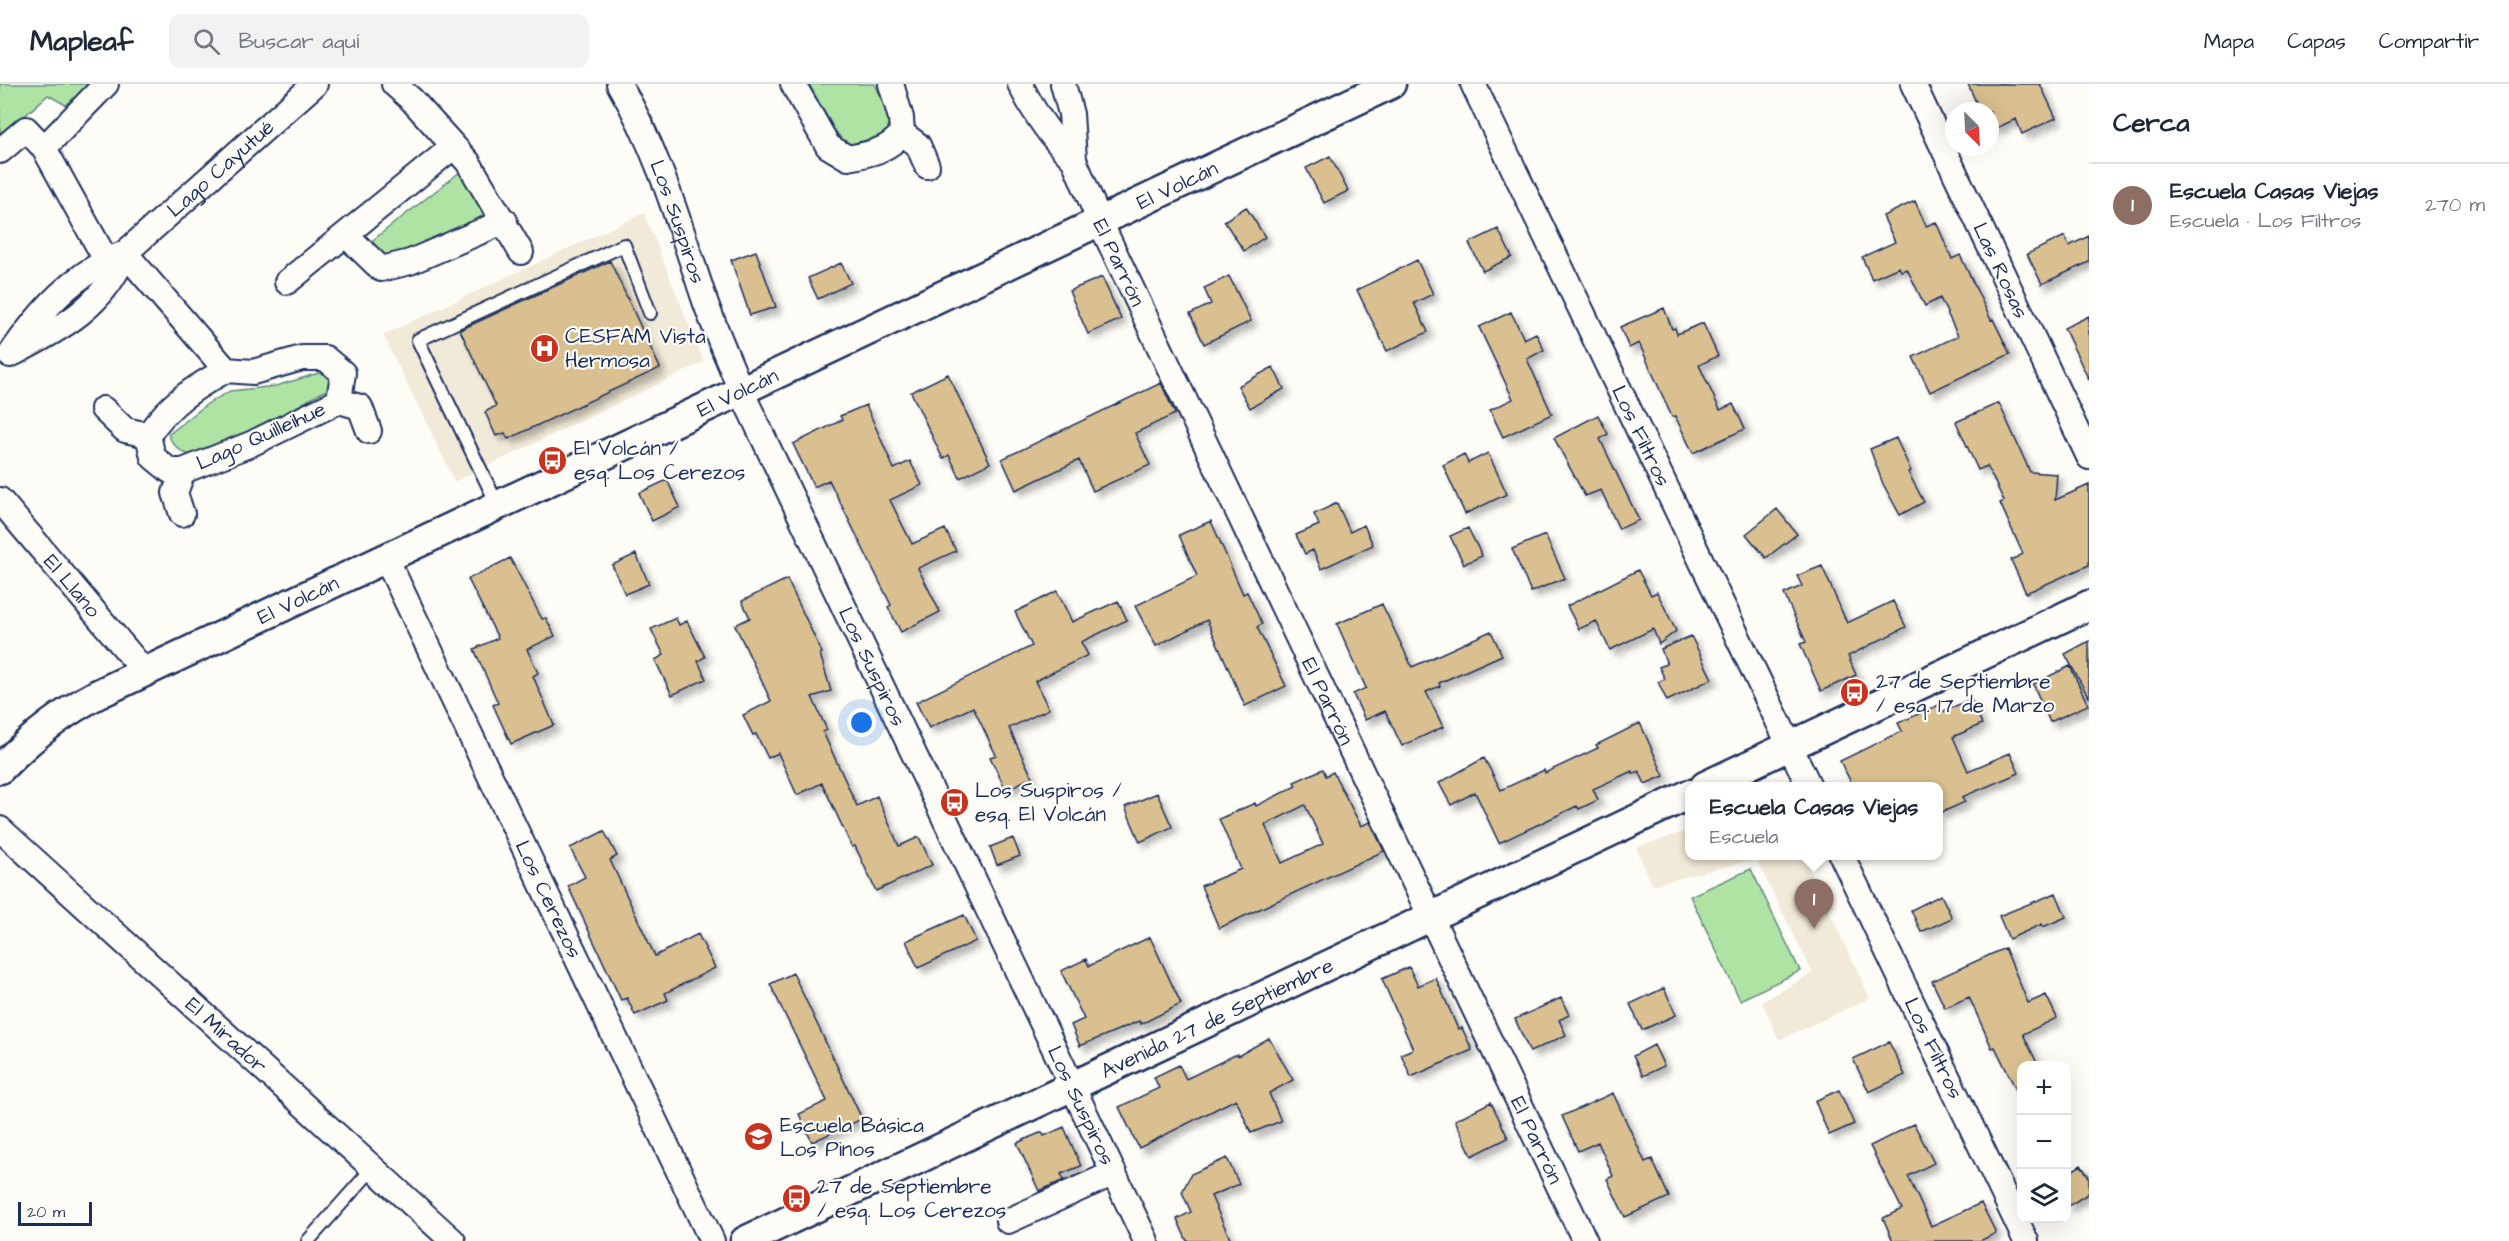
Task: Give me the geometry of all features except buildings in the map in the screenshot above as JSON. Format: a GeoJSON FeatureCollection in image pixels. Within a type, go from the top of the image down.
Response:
{"type":"FeatureCollection","features":[{"type":"Feature","properties":{"kind":"street"},"geometry":{"type":"LineString","coordinates":[[44,148],[106,84]]}},
{"type":"Feature","properties":{"kind":"street","name":"Lago Cayutué"},"geometry":{"type":"LineString","coordinates":[[5,359],[55,331],[92,302],[117,274],[115,256],[315,84]]}},
{"type":"Feature","properties":{"kind":"street"},"geometry":{"type":"LineString","coordinates":[[394,84],[412,100],[468,162],[505,221],[521,252]]}},
{"type":"Feature","properties":{"kind":"street","name":"Los Suspiros"},"geometry":{"type":"LineString","coordinates":[[619,84],[647,138],[666,182],[706,303],[741,391],[1146,1241]]}},
{"type":"Feature","properties":{"kind":"street"},"geometry":{"type":"LineString","coordinates":[[793,84],[828,146],[848,158],[877,152],[895,142],[902,133],[901,118],[891,84]]}},
{"type":"Feature","properties":{"kind":"street","name":"El Parrón"},"geometry":{"type":"LineString","coordinates":[[1020,84],[1043,125],[1074,160],[1100,222],[1585,1241]]}},
{"type":"Feature","properties":{"kind":"street","name":"El Parrón"},"geometry":{"type":"LineString","coordinates":[[1063,84],[1071,114],[1074,160]]}},
{"type":"Feature","properties":{"kind":"street","name":"El Volcán"},"geometry":{"type":"LineString","coordinates":[[0,769],[22,746],[55,719],[98,694],[1391,84]]}},
{"type":"Feature","properties":{"kind":"street","name":"Los Filtros"},"geometry":{"type":"LineString","coordinates":[[1473,84],[1807,782]]}},
{"type":"Feature","properties":{"kind":"street","name":"Las Rosas"},"geometry":{"type":"LineString","coordinates":[[1913,84],[2089,457]]}},
{"type":"Feature","properties":{"kind":"street"},"geometry":{"type":"LineString","coordinates":[[0,151],[26,129],[44,148],[115,256],[226,370],[181,396],[162,415],[148,435],[125,430],[103,409]]}},
{"type":"Feature","properties":{"kind":"street"},"geometry":{"type":"LineString","coordinates":[[902,133],[918,145],[927,166]]}},
{"type":"Feature","properties":{"kind":"street"},"geometry":{"type":"LineString","coordinates":[[287,282],[453,147]]}},
{"type":"Feature","properties":{"kind":"street"},"geometry":{"type":"LineString","coordinates":[[346,236],[381,269],[410,262],[505,221]]}},
{"type":"Feature","properties":{"kind":"street","name":"Lago Quilleihue"},"geometry":{"type":"LineString","coordinates":[[226,370],[253,372],[302,358],[325,358],[344,373],[339,401]]}},
{"type":"Feature","properties":{"kind":"street","name":"Lago Quilleihue"},"geometry":{"type":"LineString","coordinates":[[148,435],[153,457],[170,471],[183,471],[251,444],[339,401],[360,407],[369,431]]}},
{"type":"Feature","properties":{"kind":"street","name":"Lago Quilleihue"},"geometry":{"type":"LineString","coordinates":[[182,514],[175,493],[183,471]]}},
{"type":"Feature","properties":{"kind":"street","name":"El Llano"},"geometry":{"type":"LineString","coordinates":[[0,500],[145,672]]}},
{"type":"Feature","properties":{"kind":"street","name":"Los Cerezos"},"geometry":{"type":"LineString","coordinates":[[386,558],[712,1241]]}},
{"type":"Feature","properties":{"kind":"street"},"geometry":{"type":"LineString","coordinates":[[1714,782],[2089,605]]}},
{"type":"Feature","properties":{"kind":"street","name":"Avenida 27 de Septiembre"},"geometry":{"type":"LineString","coordinates":[[746,1241],[1685,796]]}},
{"type":"Feature","properties":{"kind":"street","name":"El Mirador"},"geometry":{"type":"LineString","coordinates":[[0,829],[453,1241]]}},
{"type":"Feature","properties":{"kind":"street","name":"Los Filtros"},"geometry":{"type":"LineString","coordinates":[[1844,860],[2026,1241]]}},
{"type":"Feature","properties":{"kind":"street"},"geometry":{"type":"LineString","coordinates":[[1008,1221],[1114,1173]]}},
{"type":"Feature","properties":{"kind":"lane"},"geometry":{"type":"LineString","coordinates":[[498,506],[417,340],[624,245],[650,313]]}},
{"type":"Feature","properties":{"kind":"lane"},"geometry":{"type":"LineString","coordinates":[[308,1241],[373,1167]]}},
{"type":"Feature","properties":{"kind":"shaded area","name":"CESFAM Vista Hermosa"},"geometry":{"type":"Polygon","coordinates":[[[644,213],[704,362],[454,482],[383,335],[644,213]]]}},
{"type":"Feature","properties":{"kind":"shaded area"},"geometry":{"type":"Polygon","coordinates":[[[1685,831],[1685,860],[1752,860],[1652,885],[1636,848],[1685,831]]]}},
{"type":"Feature","properties":{"kind":"shaded area"},"geometry":{"type":"Polygon","coordinates":[[[1756,860],[1805,860],[1870,998],[1779,1040],[1762,1002],[1813,973],[1756,860]]]}},
{"type":"Feature","properties":{"kind":"green space"},"geometry":{"type":"Polygon","coordinates":[[[0,84],[94,84],[71,108],[48,95],[0,138],[0,84]]]}},
{"type":"Feature","properties":{"kind":"green space"},"geometry":{"type":"Polygon","coordinates":[[[809,84],[875,84],[891,122],[886,135],[867,144],[846,145],[834,129],[809,84]]]}},
{"type":"Feature","properties":{"kind":"green space"},"geometry":{"type":"Polygon","coordinates":[[[465,168],[494,213],[411,254],[384,259],[369,243],[465,168]]]}},
{"type":"Feature","properties":{"kind":"green space"},"geometry":{"type":"Polygon","coordinates":[[[319,373],[330,375],[335,385],[208,457],[184,453],[175,446],[168,435],[207,404],[230,391],[276,386],[319,373]]]}},
{"type":"Feature","properties":{"kind":"green space"},"geometry":{"type":"Polygon","coordinates":[[[1751,869],[1800,971],[1740,1000],[1690,896],[1751,869]]]}},
{"type":"Feature","properties":{"kind":"place","name":"CESFAM Vista Hermosa"},"geometry":{"type":"Point","coordinates":[544,348]}},
{"type":"Feature","properties":{"kind":"place","name":"El Volcán / esq. Los Cerezos"},"geometry":{"type":"Point","coordinates":[553,460]}},
{"type":"Feature","properties":{"kind":"place","name":"27 de Septiembre / esq. 17 de Marzo"},"geometry":{"type":"Point","coordinates":[1855,693]}},
{"type":"Feature","properties":{"kind":"place","name":"Los Suspiros / esq. El Volcán"},"geometry":{"type":"Point","coordinates":[954,802]}},
{"type":"Feature","properties":{"kind":"place","name":"Escuela Casas Viejas"},"geometry":{"type":"Point","coordinates":[1814,929]}},
{"type":"Feature","properties":{"kind":"place","name":"Escuela Básica Los Pinos"},"geometry":{"type":"Point","coordinates":[759,1137]}},
{"type":"Feature","properties":{"kind":"place","name":"27 de Septiembre / esq. Los Cerezos"},"geometry":{"type":"Point","coordinates":[796,1198]}}]}
